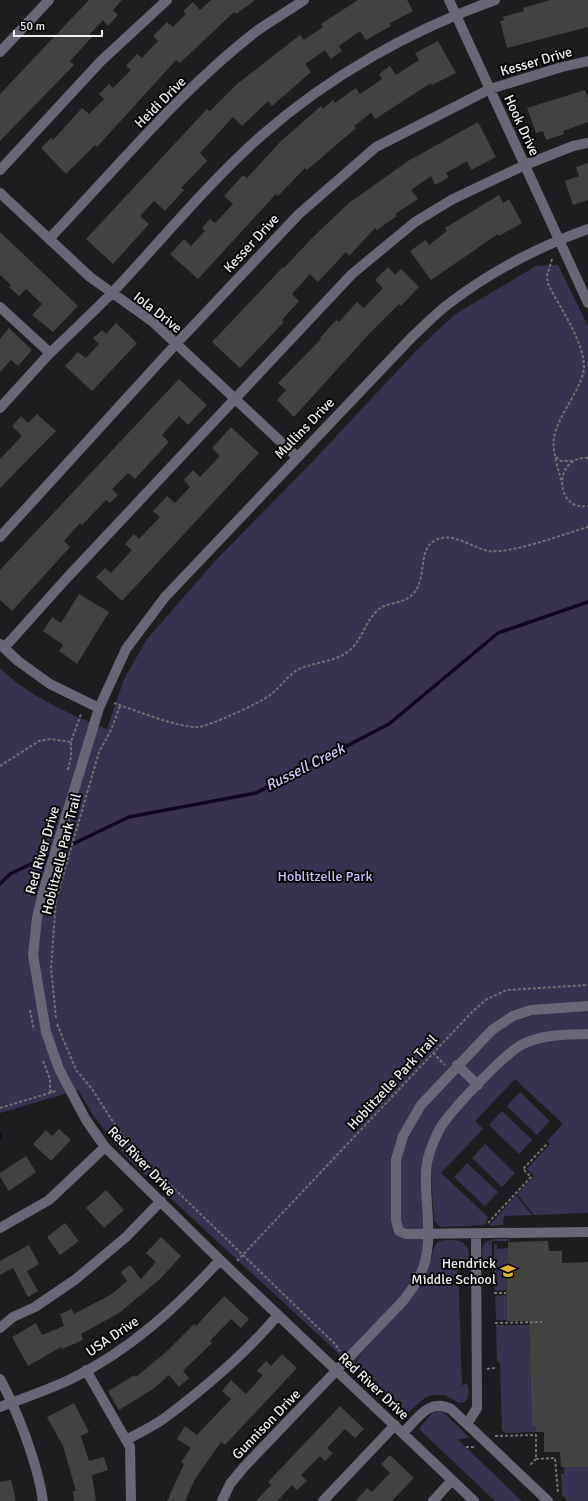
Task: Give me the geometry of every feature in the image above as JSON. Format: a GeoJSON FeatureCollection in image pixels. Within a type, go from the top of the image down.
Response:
{"type":"FeatureCollection","features":[{"type":"Feature","properties":{"kind":"street"},"geometry":{"type":"LineString","coordinates":[[0,52],[49,0]]}},
{"type":"Feature","properties":{"kind":"street"},"geometry":{"type":"LineString","coordinates":[[0,170],[101,61],[167,0]]}},
{"type":"Feature","properties":{"kind":"street","name":"Heidi Drive"},"geometry":{"type":"LineString","coordinates":[[49,239],[168,112],[217,65],[258,30],[304,0]]}},
{"type":"Feature","properties":{"kind":"street","name":"Hook Drive"},"geometry":{"type":"LineString","coordinates":[[449,0],[588,303]]}},
{"type":"Feature","properties":{"kind":"street"},"geometry":{"type":"LineString","coordinates":[[0,408],[50,353],[111,293],[232,163],[262,135],[316,92],[365,61],[456,14],[495,0]]}},
{"type":"Feature","properties":{"kind":"street","name":"Kesser Drive"},"geometry":{"type":"LineString","coordinates":[[0,537],[176,344],[299,214],[376,147],[490,89],[562,66],[588,61]]}},
{"type":"Feature","properties":{"kind":"street"},"geometry":{"type":"LineString","coordinates":[[99,708],[50,684],[18,661],[2,646],[352,274],[415,222],[453,199],[525,165],[574,146],[588,143]]}},
{"type":"Feature","properties":{"kind":"street","name":"Iola Drive"},"geometry":{"type":"LineString","coordinates":[[0,193],[90,277],[153,322],[296,456]]}},
{"type":"Feature","properties":{"kind":"street","name":"Mullins Drive"},"geometry":{"type":"LineString","coordinates":[[99,708],[126,649],[165,597],[296,456],[412,336],[450,302],[492,273],[539,248],[588,229]]}},
{"type":"Feature","properties":{"kind":"street"},"geometry":{"type":"LineString","coordinates":[[0,307],[50,353]]}},
{"type":"Feature","properties":{"kind":"street","name":"Red River Drive"},"geometry":{"type":"LineString","coordinates":[[99,708],[39,909],[33,955],[46,1032],[67,1086],[86,1120],[105,1147],[220,1260],[474,1501]]}},
{"type":"Feature","properties":{"kind":"street"},"geometry":{"type":"LineString","coordinates":[[588,1006],[531,1010],[513,1016],[492,1030],[421,1105],[403,1136],[396,1160],[396,1220],[399,1231],[406,1234],[428,1235],[588,1232]]}},
{"type":"Feature","properties":{"kind":"street","name":"Gunnison Drive"},"geometry":{"type":"LineString","coordinates":[[222,1501],[230,1484],[244,1468],[403,1300],[418,1280],[424,1263],[428,1235],[426,1170],[431,1149],[439,1129],[454,1110],[507,1055],[522,1045],[543,1036],[588,1034]]}},
{"type":"Feature","properties":{"kind":"street"},"geometry":{"type":"LineString","coordinates":[[455,1068],[478,1085]]}},
{"type":"Feature","properties":{"kind":"street"},"geometry":{"type":"LineString","coordinates":[[0,1228],[49,1200],[73,1179],[105,1147]]}},
{"type":"Feature","properties":{"kind":"street"},"geometry":{"type":"LineString","coordinates":[[0,1328],[13,1317],[36,1307],[76,1280],[126,1237],[161,1201]]}},
{"type":"Feature","properties":{"kind":"street"},"geometry":{"type":"LineString","coordinates":[[467,1424],[477,1408],[481,1234]]}},
{"type":"Feature","properties":{"kind":"street","name":"USA Drive"},"geometry":{"type":"LineString","coordinates":[[0,1407],[41,1392],[109,1357],[152,1326],[189,1294],[220,1260]]}},
{"type":"Feature","properties":{"kind":"street"},"geometry":{"type":"LineString","coordinates":[[126,1440],[165,1417],[212,1379],[261,1335],[278,1315]]}},
{"type":"Feature","properties":{"kind":"street"},"geometry":{"type":"LineString","coordinates":[[86,1370],[130,1447],[131,1501]]}},
{"type":"Feature","properties":{"kind":"street"},"geometry":{"type":"LineString","coordinates":[[0,1380],[13,1402],[34,1467],[43,1501]]}},
{"type":"Feature","properties":{"kind":"street"},"geometry":{"type":"LineString","coordinates":[[403,1433],[424,1412],[433,1406],[443,1405],[452,1409],[548,1501]]}},
{"type":"Feature","properties":{"kind":"street"},"geometry":{"type":"LineString","coordinates":[[323,1501],[395,1425]]}},
{"type":"Feature","properties":{"kind":"street"},"geometry":{"type":"LineString","coordinates":[[432,1501],[452,1480]]}},
{"type":"Feature","properties":{"kind":"path"},"geometry":{"type":"LineString","coordinates":[[552,258],[546,276],[548,284],[580,347],[584,366],[579,383],[556,430],[554,439],[555,456],[562,490],[567,498],[575,504],[588,506]]}},
{"type":"Feature","properties":{"kind":"path"},"geometry":{"type":"LineString","coordinates":[[555,456],[562,461],[569,462],[588,458]]}},
{"type":"Feature","properties":{"kind":"path"},"geometry":{"type":"LineString","coordinates":[[561,480],[565,469],[574,461]]}},
{"type":"Feature","properties":{"kind":"path"},"geometry":{"type":"LineString","coordinates":[[114,703],[176,723],[201,727],[269,696],[291,674],[300,669],[344,655],[352,649],[373,615],[382,607],[406,600],[417,591],[423,572],[427,549],[435,540],[448,538],[488,551],[506,551],[588,527]]}},
{"type":"Feature","properties":{"kind":"path","name":"Hoblitzelle Park Trail"},"geometry":{"type":"LineString","coordinates":[[120,706],[97,759],[56,900],[51,968],[57,1024],[76,1070],[92,1089],[126,1142],[335,1344],[340,1355]]}},
{"type":"Feature","properties":{"kind":"path"},"geometry":{"type":"LineString","coordinates":[[68,767],[71,757],[71,742],[81,714]]}},
{"type":"Feature","properties":{"kind":"path"},"geometry":{"type":"LineString","coordinates":[[0,766],[39,741],[52,739],[71,742]]}},
{"type":"Feature","properties":{"kind":"path","name":"Hoblitzelle Park Trail"},"geometry":{"type":"LineString","coordinates":[[237,1261],[433,1053],[487,999],[507,990],[588,985]]}},
{"type":"Feature","properties":{"kind":"path"},"geometry":{"type":"LineString","coordinates":[[433,1053],[455,1068]]}},
{"type":"Feature","properties":{"kind":"path"},"geometry":{"type":"LineString","coordinates":[[78,1081],[83,1078]]}},
{"type":"Feature","properties":{"kind":"path"},"geometry":{"type":"LineString","coordinates":[[0,1108],[56,1091]]}},
{"type":"Feature","properties":{"kind":"path"},"geometry":{"type":"LineString","coordinates":[[481,1234],[490,1219],[531,1177],[523,1169],[547,1144]]}},
{"type":"Feature","properties":{"kind":"path"},"geometry":{"type":"LineString","coordinates":[[494,1293],[506,1293]]}},
{"type":"Feature","properties":{"kind":"path"},"geometry":{"type":"LineString","coordinates":[[495,1323],[542,1322]]}},
{"type":"Feature","properties":{"kind":"path"},"geometry":{"type":"LineString","coordinates":[[496,1435],[536,1435],[536,1459]]}},
{"type":"Feature","properties":{"kind":"path"},"geometry":{"type":"LineString","coordinates":[[529,1466],[536,1459],[555,1458],[558,1493]]}},
{"type":"Feature","properties":{"kind":"green space","name":"Hoblitzelle Park"},"geometry":{"type":"Polygon","coordinates":[[[558,265],[588,326],[588,1213],[534,1215],[517,1194],[534,1176],[527,1169],[550,1144],[547,1141],[563,1124],[515,1079],[475,1121],[483,1129],[441,1173],[488,1217],[485,1225],[440,1227],[434,1221],[431,1175],[431,1259],[435,1246],[442,1240],[460,1241],[466,1245],[469,1252],[467,1262],[458,1263],[462,1385],[467,1384],[469,1389],[468,1396],[465,1402],[459,1403],[445,1395],[432,1395],[426,1397],[405,1415],[353,1365],[364,1352],[351,1365],[126,1157],[95,1118],[78,1090],[0,1113],[0,668],[24,688],[50,704],[107,729],[124,679],[147,639],[217,559],[314,460],[416,351],[454,315],[536,266],[558,265]]]}},
{"type":"Feature","properties":{"kind":"green space"},"geometry":{"type":"Polygon","coordinates":[[[520,1092],[550,1121],[537,1135],[507,1106],[520,1092]]]}},
{"type":"Feature","properties":{"kind":"green space"},"geometry":{"type":"Polygon","coordinates":[[[502,1111],[532,1140],[519,1154],[489,1125],[502,1111]]]}},
{"type":"Feature","properties":{"kind":"green space"},"geometry":{"type":"Polygon","coordinates":[[[485,1144],[515,1173],[502,1187],[472,1158],[485,1144]]]}},
{"type":"Feature","properties":{"kind":"green space"},"geometry":{"type":"Polygon","coordinates":[[[467,1163],[498,1192],[485,1206],[454,1177],[467,1163]]]}},
{"type":"Feature","properties":{"kind":"green space"},"geometry":{"type":"Polygon","coordinates":[[[516,1195],[532,1215],[504,1216],[503,1225],[489,1226],[516,1195]]]}},
{"type":"Feature","properties":{"kind":"green space"},"geometry":{"type":"Polygon","coordinates":[[[497,1239],[510,1239],[510,1241],[492,1241],[492,1261],[483,1261],[482,1253],[485,1243],[497,1239]]]}},
{"type":"Feature","properties":{"kind":"green space"},"geometry":{"type":"Polygon","coordinates":[[[494,1244],[497,1244],[497,1249],[508,1248],[508,1262],[506,1262],[506,1290],[495,1291],[494,1244]]]}},
{"type":"Feature","properties":{"kind":"green space"},"geometry":{"type":"Polygon","coordinates":[[[506,1295],[507,1320],[496,1320],[495,1296],[506,1295]]]}},
{"type":"Feature","properties":{"kind":"green space"},"geometry":{"type":"Polygon","coordinates":[[[496,1325],[529,1325],[532,1426],[536,1426],[536,1432],[505,1433],[502,1430],[500,1364],[497,1361],[496,1325]]]}},
{"type":"Feature","properties":{"kind":"green space"},"geometry":{"type":"Polygon","coordinates":[[[439,1411],[444,1413],[470,1438],[457,1439],[522,1501],[495,1501],[419,1429],[432,1413],[439,1411]]]}},
{"type":"Feature","properties":{"kind":"green space"},"geometry":{"type":"Polygon","coordinates":[[[564,1467],[588,1467],[588,1501],[568,1501],[562,1495],[561,1474],[564,1474],[564,1467]]]}},
{"type":"Feature","properties":{"kind":"building"},"geometry":{"type":"Polygon","coordinates":[[[89,0],[122,0],[113,10],[118,15],[108,26],[103,20],[89,35],[92,37],[70,61],[74,65],[0,141],[0,94],[89,0]]]}},
{"type":"Feature","properties":{"kind":"building"},"geometry":{"type":"Polygon","coordinates":[[[211,0],[255,0],[236,14],[234,12],[180,63],[176,60],[97,147],[95,145],[66,174],[41,148],[51,138],[53,140],[82,108],[89,114],[104,99],[99,94],[109,84],[113,88],[131,70],[126,66],[137,54],[142,58],[158,41],[153,36],[167,22],[173,27],[186,14],[183,11],[193,2],[200,10],[211,0]]]}},
{"type":"Feature","properties":{"kind":"building"},"geometry":{"type":"Polygon","coordinates":[[[358,0],[407,0],[413,11],[390,23],[391,26],[366,40],[360,31],[339,46],[342,51],[331,59],[325,50],[305,64],[311,72],[272,106],[268,101],[242,126],[233,117],[200,153],[207,161],[181,188],[184,190],[165,211],[154,201],[140,216],[149,224],[113,264],[86,239],[207,109],[210,111],[237,84],[300,35],[304,40],[323,27],[321,24],[358,0]]]}},
{"type":"Feature","properties":{"kind":"building"},"geometry":{"type":"Polygon","coordinates":[[[550,0],[588,0],[588,27],[507,48],[500,21],[504,20],[503,17],[524,11],[523,8],[550,0]]]}},
{"type":"Feature","properties":{"kind":"building"},"geometry":{"type":"Polygon","coordinates":[[[438,41],[456,73],[432,85],[431,83],[375,119],[371,113],[354,126],[356,128],[307,170],[305,168],[278,196],[276,194],[198,279],[170,254],[184,239],[191,246],[205,231],[202,228],[210,219],[215,223],[233,204],[224,196],[243,175],[247,178],[281,141],[321,106],[323,109],[333,100],[335,103],[356,88],[360,94],[382,79],[379,74],[390,66],[396,75],[419,60],[415,53],[438,41]]]}},
{"type":"Feature","properties":{"kind":"building"},"geometry":{"type":"Polygon","coordinates":[[[585,90],[588,98],[588,122],[563,131],[564,134],[546,140],[543,131],[536,133],[527,108],[585,90]]]}},
{"type":"Feature","properties":{"kind":"building"},"geometry":{"type":"Polygon","coordinates":[[[478,122],[496,157],[471,170],[467,161],[446,173],[449,177],[435,185],[431,176],[411,190],[418,199],[395,214],[397,216],[377,230],[375,228],[349,256],[346,252],[318,282],[310,274],[292,294],[299,301],[282,320],[284,322],[240,368],[212,342],[283,267],[284,268],[313,237],[349,203],[408,161],[478,122]]]}},
{"type":"Feature","properties":{"kind":"building"},"geometry":{"type":"Polygon","coordinates":[[[588,163],[588,200],[573,205],[565,181],[579,176],[576,167],[588,163]]]}},
{"type":"Feature","properties":{"kind":"building"},"geometry":{"type":"Polygon","coordinates":[[[499,195],[503,203],[509,199],[522,223],[499,236],[498,234],[431,280],[410,251],[426,240],[429,245],[447,231],[445,228],[499,195]]]}},
{"type":"Feature","properties":{"kind":"building"},"geometry":{"type":"Polygon","coordinates":[[[0,232],[78,306],[53,332],[32,315],[42,304],[26,289],[19,296],[9,287],[11,285],[0,275],[0,232]]]}},
{"type":"Feature","properties":{"kind":"building"},"geometry":{"type":"Polygon","coordinates":[[[388,267],[395,275],[401,269],[419,287],[401,306],[399,304],[369,334],[294,417],[277,400],[286,390],[278,383],[321,339],[320,338],[336,320],[339,322],[357,302],[364,308],[383,288],[375,280],[388,267]]]}},
{"type":"Feature","properties":{"kind":"building"},"geometry":{"type":"Polygon","coordinates":[[[116,323],[137,343],[92,391],[65,366],[78,352],[86,358],[99,344],[93,338],[102,330],[106,334],[116,323]]]}},
{"type":"Feature","properties":{"kind":"building"},"geometry":{"type":"Polygon","coordinates":[[[9,328],[32,350],[18,366],[11,360],[0,372],[0,339],[9,328]]]}},
{"type":"Feature","properties":{"kind":"building"},"geometry":{"type":"Polygon","coordinates":[[[179,379],[207,405],[188,425],[179,416],[162,435],[169,442],[135,479],[128,473],[112,489],[118,495],[110,503],[106,500],[82,525],[80,523],[64,541],[70,547],[12,611],[0,600],[0,570],[179,379]]]}},
{"type":"Feature","properties":{"kind":"building"},"geometry":{"type":"Polygon","coordinates":[[[37,414],[56,431],[0,488],[0,459],[22,436],[12,426],[21,416],[28,423],[37,414]]]}},
{"type":"Feature","properties":{"kind":"building"},"geometry":{"type":"Polygon","coordinates":[[[231,427],[259,453],[122,601],[96,577],[105,568],[111,573],[132,550],[125,544],[134,534],[139,539],[160,517],[153,511],[167,496],[175,503],[190,487],[184,480],[193,470],[200,477],[220,456],[212,448],[231,427]]]}},
{"type":"Feature","properties":{"kind":"building"},"geometry":{"type":"Polygon","coordinates":[[[79,594],[109,612],[77,664],[59,651],[63,645],[43,631],[52,617],[61,623],[79,594]]]}},
{"type":"Feature","properties":{"kind":"building"},"geometry":{"type":"Polygon","coordinates":[[[59,1129],[71,1140],[51,1161],[33,1144],[46,1130],[52,1136],[59,1129]]]}},
{"type":"Feature","properties":{"kind":"building"},"geometry":{"type":"Polygon","coordinates":[[[26,1156],[36,1172],[9,1191],[0,1177],[0,1173],[26,1156]]]}},
{"type":"Feature","properties":{"kind":"building"},"geometry":{"type":"Polygon","coordinates":[[[106,1190],[124,1210],[104,1228],[86,1208],[106,1190]]]}},
{"type":"Feature","properties":{"kind":"building"},"geometry":{"type":"Polygon","coordinates":[[[65,1223],[79,1241],[60,1255],[47,1237],[65,1223]]]}},
{"type":"Feature","properties":{"kind":"building"},"geometry":{"type":"Polygon","coordinates":[[[161,1237],[181,1256],[160,1279],[119,1313],[81,1334],[83,1340],[62,1349],[61,1347],[28,1366],[12,1337],[36,1323],[42,1335],[64,1326],[60,1314],[72,1309],[74,1314],[112,1294],[127,1281],[121,1272],[130,1265],[141,1279],[156,1262],[146,1253],[161,1237]]]}},
{"type":"Feature","properties":{"kind":"building"},"geometry":{"type":"Polygon","coordinates":[[[548,1241],[549,1251],[562,1251],[562,1263],[588,1262],[588,1467],[561,1467],[560,1452],[544,1452],[544,1432],[536,1432],[536,1426],[532,1426],[529,1321],[507,1321],[506,1262],[508,1262],[508,1242],[548,1241]]]}},
{"type":"Feature","properties":{"kind":"building"},"geometry":{"type":"Polygon","coordinates":[[[29,1245],[39,1264],[27,1271],[38,1291],[28,1297],[13,1268],[0,1275],[0,1261],[29,1245]]]}},
{"type":"Feature","properties":{"kind":"building"},"geometry":{"type":"Polygon","coordinates":[[[224,1296],[249,1319],[241,1328],[231,1319],[210,1341],[212,1343],[183,1371],[189,1378],[179,1387],[169,1375],[153,1389],[119,1410],[108,1391],[135,1375],[136,1377],[166,1352],[194,1324],[196,1326],[224,1296]]]}},
{"type":"Feature","properties":{"kind":"building"},"geometry":{"type":"Polygon","coordinates":[[[282,1354],[297,1368],[225,1445],[221,1442],[195,1479],[185,1501],[167,1501],[184,1464],[181,1462],[191,1448],[177,1439],[185,1426],[197,1435],[231,1399],[222,1391],[231,1380],[246,1394],[263,1375],[257,1371],[266,1361],[271,1366],[282,1354]]]}},
{"type":"Feature","properties":{"kind":"building"},"geometry":{"type":"Polygon","coordinates":[[[74,1403],[89,1432],[81,1436],[89,1461],[104,1457],[108,1470],[92,1475],[96,1501],[74,1501],[73,1491],[76,1491],[63,1446],[47,1417],[74,1403]]]}},
{"type":"Feature","properties":{"kind":"building"},"geometry":{"type":"Polygon","coordinates":[[[340,1406],[364,1429],[355,1438],[345,1429],[327,1448],[333,1453],[325,1461],[320,1456],[301,1475],[307,1481],[297,1490],[292,1485],[277,1501],[256,1501],[271,1485],[268,1482],[340,1406]]]}},
{"type":"Feature","properties":{"kind":"building"},"geometry":{"type":"Polygon","coordinates":[[[390,1455],[414,1478],[392,1501],[356,1501],[367,1488],[372,1492],[390,1473],[381,1464],[390,1455]]]}},
{"type":"Feature","properties":{"kind":"building"},"geometry":{"type":"Polygon","coordinates":[[[11,1480],[16,1501],[0,1501],[0,1482],[11,1480]]]}},
{"type":"Feature","properties":{"kind":"waterway","name":"Russell Creek"},"geometry":{"type":"LineString","coordinates":[[0,884],[10,874],[129,817],[256,793],[389,724],[498,633],[588,602]]}},
{"type":"Feature","properties":{"kind":"place","name":"Hendrick Middle School"},"geometry":{"type":"Point","coordinates":[508,1271]}}]}
